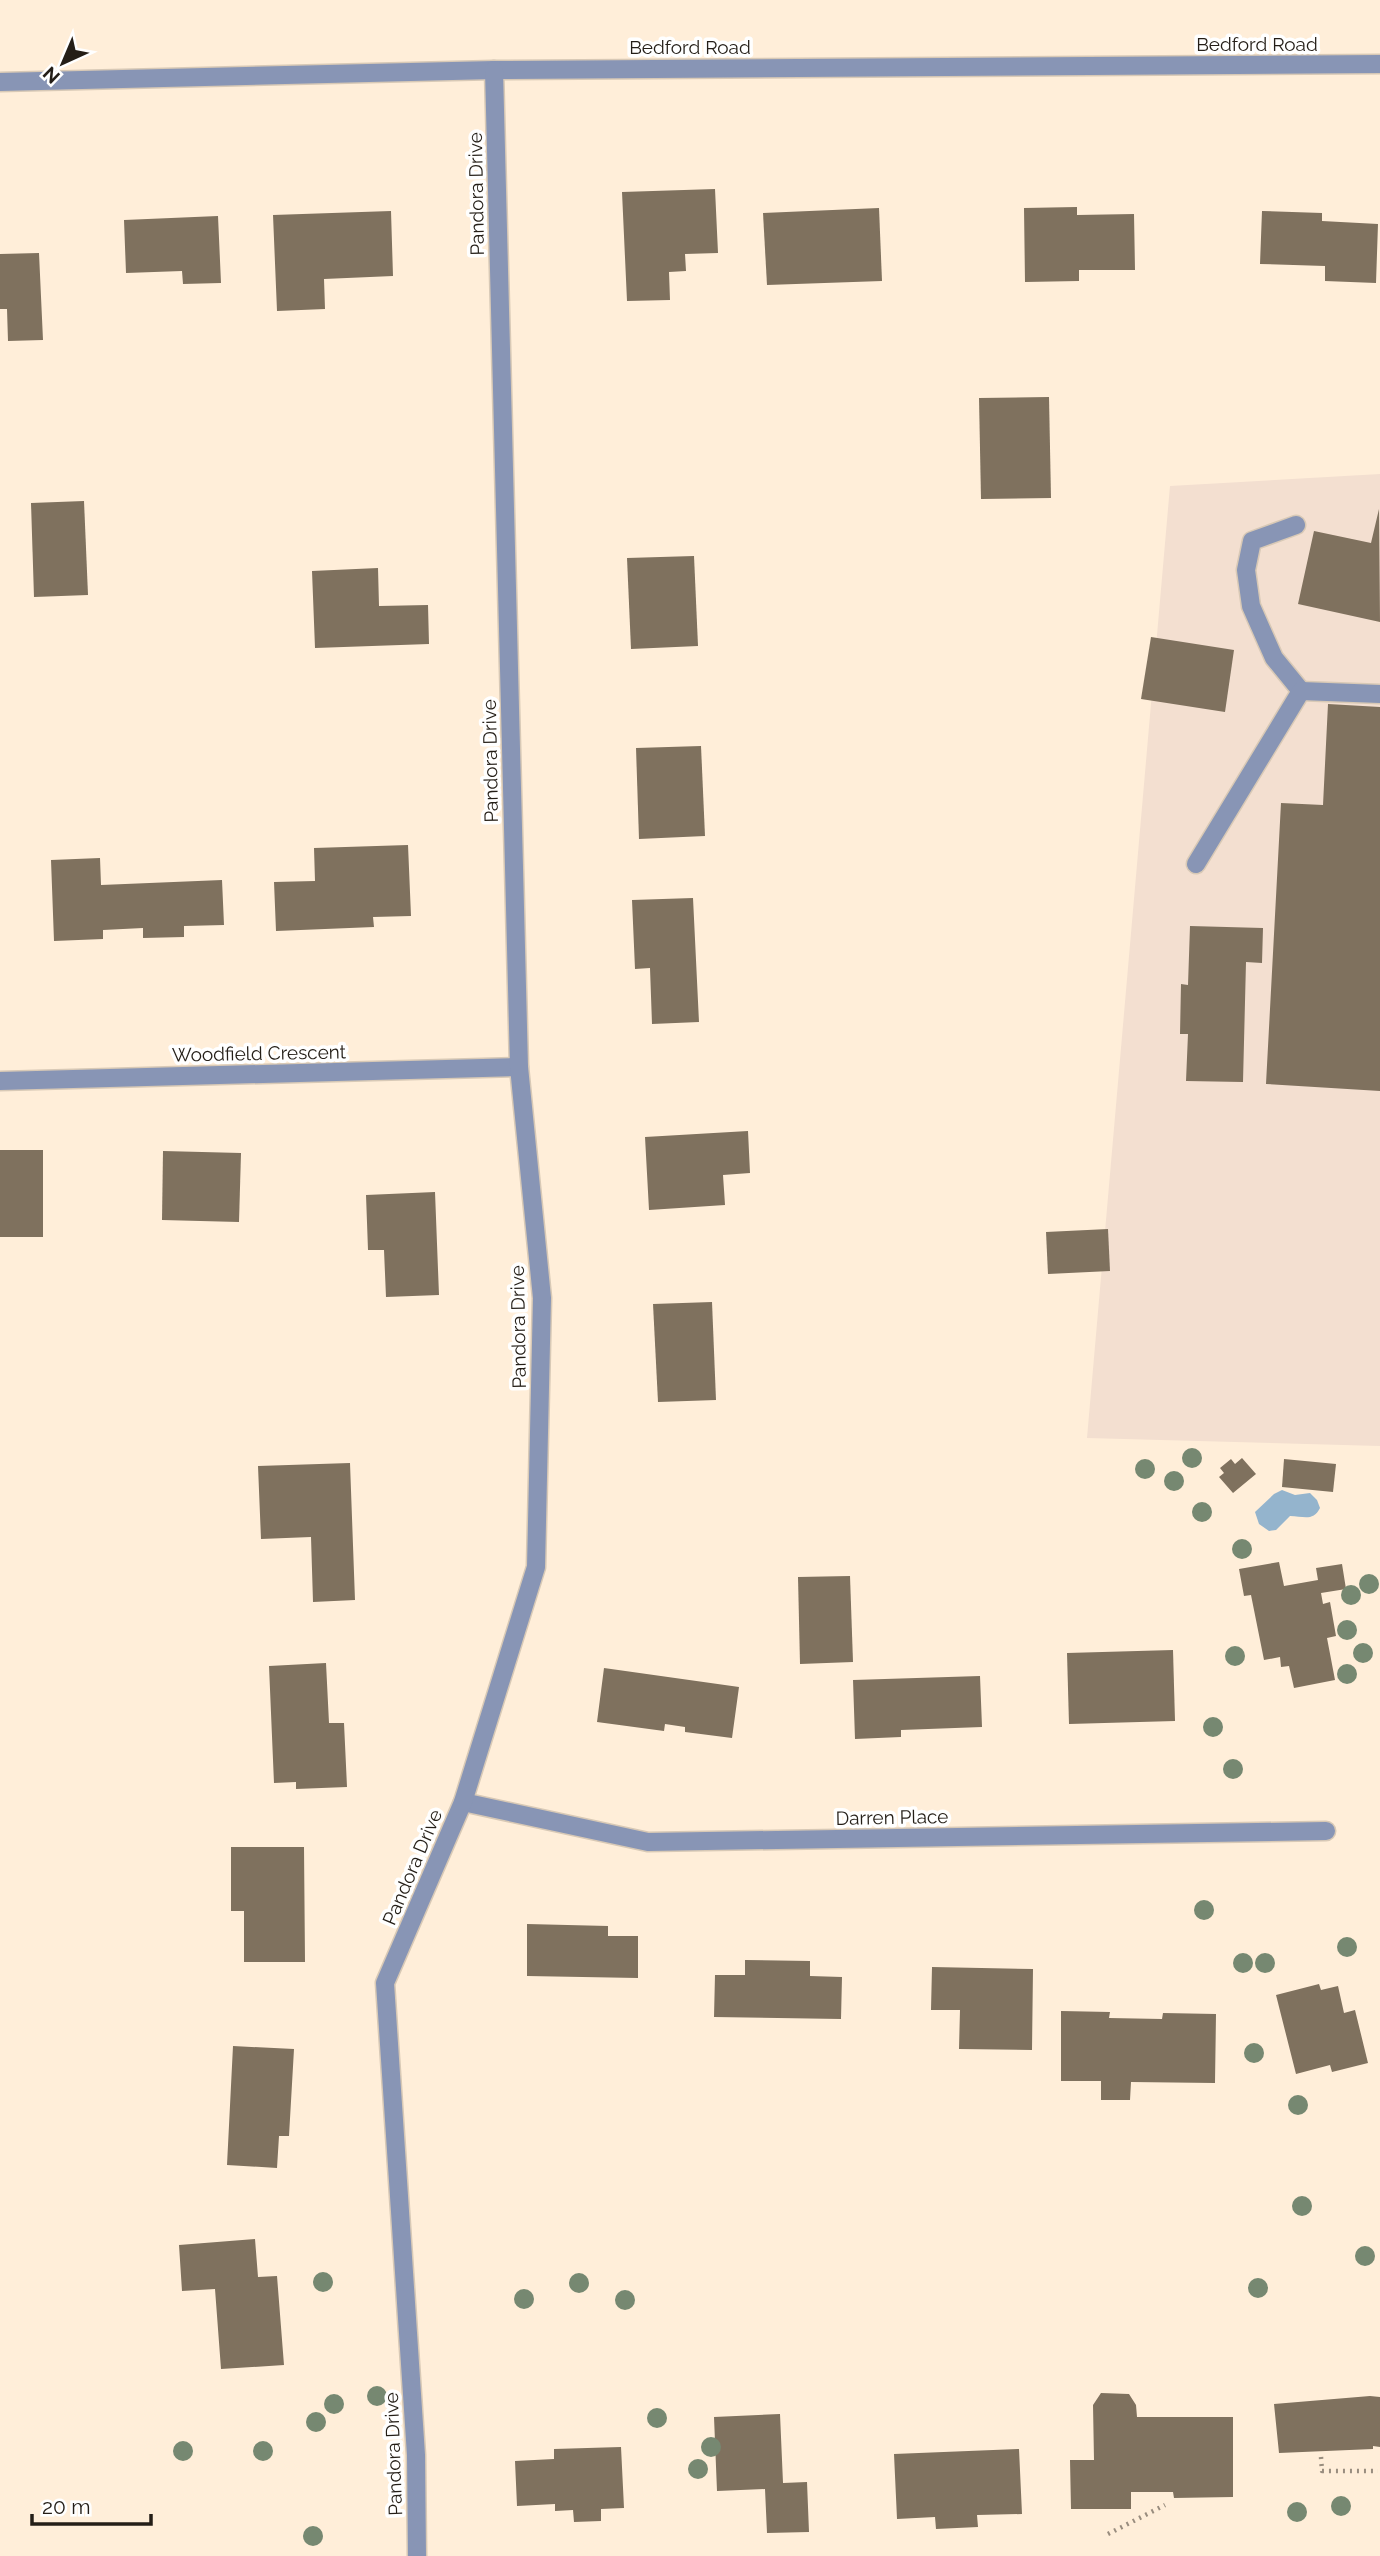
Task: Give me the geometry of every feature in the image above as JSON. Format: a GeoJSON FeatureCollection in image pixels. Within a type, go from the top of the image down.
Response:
{"type":"FeatureCollection","features":[{"type":"Feature","properties":{"kind":"street","name":"Bedford Road"},"geometry":{"type":"LineString","coordinates":[[0,82],[494,69],[1380,64]]}},
{"type":"Feature","properties":{"kind":"street","name":"Pandora Drive"},"geometry":{"type":"LineString","coordinates":[[417,2556],[416,2455],[385,1983],[463,1802],[536,1567],[542,1298],[519,1068],[494,69]]}},
{"type":"Feature","properties":{"kind":"street"},"geometry":{"type":"LineString","coordinates":[[1297,525],[1252,541],[1246,570],[1251,606],[1274,658],[1301,691],[1380,694]]}},
{"type":"Feature","properties":{"kind":"street"},"geometry":{"type":"LineString","coordinates":[[1196,864],[1301,691]]}},
{"type":"Feature","properties":{"kind":"street","name":"Woodfield Crescent"},"geometry":{"type":"LineString","coordinates":[[0,1081],[519,1068]]}},
{"type":"Feature","properties":{"kind":"street","name":"Darren Place"},"geometry":{"type":"LineString","coordinates":[[463,1802],[648,1842],[1326,1831]]}},
{"type":"Feature","properties":{"kind":"path"},"geometry":{"type":"LineString","coordinates":[[1321,2457],[1322,2471],[1378,2471]]}},
{"type":"Feature","properties":{"kind":"path"},"geometry":{"type":"LineString","coordinates":[[1108,2534],[1166,2505]]}},
{"type":"Feature","properties":{"kind":"shaded area"},"geometry":{"type":"Polygon","coordinates":[[[1380,474],[1380,1446],[1087,1438],[1170,486],[1380,474]]]}},
{"type":"Feature","properties":{"kind":"water"},"geometry":{"type":"Polygon","coordinates":[[[1282,1490],[1295,1495],[1310,1493],[1320,1508],[1311,1517],[1290,1516],[1276,1530],[1269,1531],[1259,1524],[1255,1512],[1282,1490]]]}},
{"type":"Feature","properties":{"kind":"building"},"geometry":{"type":"Polygon","coordinates":[[[715,189],[718,253],[685,254],[686,271],[669,272],[670,300],[627,301],[622,192],[715,189]]]}},
{"type":"Feature","properties":{"kind":"building"},"geometry":{"type":"Polygon","coordinates":[[[1077,207],[1077,215],[1134,214],[1135,270],[1079,270],[1079,281],[1025,282],[1024,208],[1077,207]]]}},
{"type":"Feature","properties":{"kind":"building"},"geometry":{"type":"Polygon","coordinates":[[[879,208],[882,281],[767,285],[763,213],[879,208]]]}},
{"type":"Feature","properties":{"kind":"building"},"geometry":{"type":"Polygon","coordinates":[[[391,211],[393,276],[324,279],[325,309],[277,311],[273,215],[391,211]]]}},
{"type":"Feature","properties":{"kind":"building"},"geometry":{"type":"Polygon","coordinates":[[[1262,211],[1322,213],[1322,221],[1378,224],[1376,283],[1325,281],[1325,266],[1260,264],[1262,211]]]}},
{"type":"Feature","properties":{"kind":"building"},"geometry":{"type":"Polygon","coordinates":[[[218,216],[221,283],[183,284],[182,271],[126,273],[124,220],[218,216]]]}},
{"type":"Feature","properties":{"kind":"building"},"geometry":{"type":"Polygon","coordinates":[[[39,253],[43,340],[8,341],[7,309],[0,309],[0,254],[39,253]]]}},
{"type":"Feature","properties":{"kind":"building"},"geometry":{"type":"Polygon","coordinates":[[[1049,397],[1051,498],[981,499],[979,398],[1049,397]]]}},
{"type":"Feature","properties":{"kind":"building"},"geometry":{"type":"Polygon","coordinates":[[[84,501],[88,595],[34,597],[31,503],[84,501]]]}},
{"type":"Feature","properties":{"kind":"building"},"geometry":{"type":"Polygon","coordinates":[[[1379,509],[1380,622],[1298,604],[1314,531],[1371,543],[1379,509]]]}},
{"type":"Feature","properties":{"kind":"building"},"geometry":{"type":"Polygon","coordinates":[[[694,556],[698,646],[631,649],[627,558],[694,556]]]}},
{"type":"Feature","properties":{"kind":"building"},"geometry":{"type":"Polygon","coordinates":[[[378,568],[379,606],[428,605],[429,644],[315,648],[312,571],[378,568]]]}},
{"type":"Feature","properties":{"kind":"building"},"geometry":{"type":"Polygon","coordinates":[[[1151,637],[1234,650],[1225,712],[1141,699],[1151,637]]]}},
{"type":"Feature","properties":{"kind":"building"},"geometry":{"type":"Polygon","coordinates":[[[1328,704],[1380,707],[1380,1091],[1266,1084],[1281,803],[1323,805],[1328,704]]]}},
{"type":"Feature","properties":{"kind":"building"},"geometry":{"type":"Polygon","coordinates":[[[701,746],[705,836],[639,839],[636,748],[701,746]]]}},
{"type":"Feature","properties":{"kind":"building"},"geometry":{"type":"Polygon","coordinates":[[[408,845],[411,916],[373,917],[374,927],[276,931],[274,882],[315,881],[314,848],[408,845]]]}},
{"type":"Feature","properties":{"kind":"building"},"geometry":{"type":"Polygon","coordinates":[[[100,858],[101,885],[222,880],[224,925],[184,926],[184,937],[143,938],[143,928],[103,930],[103,939],[54,941],[51,860],[100,858]]]}},
{"type":"Feature","properties":{"kind":"building"},"geometry":{"type":"Polygon","coordinates":[[[693,898],[699,1022],[652,1024],[650,968],[635,969],[632,900],[693,898]]]}},
{"type":"Feature","properties":{"kind":"building"},"geometry":{"type":"Polygon","coordinates":[[[1190,926],[1263,928],[1262,963],[1246,962],[1243,1082],[1186,1081],[1188,1034],[1180,1034],[1181,984],[1188,985],[1190,926]]]}},
{"type":"Feature","properties":{"kind":"building"},"geometry":{"type":"Polygon","coordinates":[[[748,1131],[750,1173],[723,1175],[725,1205],[649,1210],[645,1137],[748,1131]]]}},
{"type":"Feature","properties":{"kind":"building"},"geometry":{"type":"Polygon","coordinates":[[[0,1150],[43,1150],[43,1237],[0,1237],[0,1150]]]}},
{"type":"Feature","properties":{"kind":"building"},"geometry":{"type":"Polygon","coordinates":[[[163,1151],[241,1153],[239,1222],[162,1220],[163,1151]]]}},
{"type":"Feature","properties":{"kind":"building"},"geometry":{"type":"Polygon","coordinates":[[[435,1192],[439,1295],[386,1297],[384,1250],[368,1250],[366,1195],[435,1192]]]}},
{"type":"Feature","properties":{"kind":"building"},"geometry":{"type":"Polygon","coordinates":[[[1108,1229],[1110,1271],[1048,1274],[1046,1232],[1108,1229]]]}},
{"type":"Feature","properties":{"kind":"building"},"geometry":{"type":"Polygon","coordinates":[[[712,1302],[716,1400],[658,1402],[653,1304],[712,1302]]]}},
{"type":"Feature","properties":{"kind":"building"},"geometry":{"type":"Polygon","coordinates":[[[1242,1458],[1256,1474],[1233,1493],[1219,1477],[1224,1473],[1220,1468],[1231,1459],[1235,1464],[1242,1458]]]}},
{"type":"Feature","properties":{"kind":"building"},"geometry":{"type":"Polygon","coordinates":[[[1284,1459],[1336,1464],[1333,1492],[1282,1487],[1284,1459]]]}},
{"type":"Feature","properties":{"kind":"building"},"geometry":{"type":"Polygon","coordinates":[[[350,1463],[355,1600],[313,1602],[311,1537],[261,1539],[258,1466],[350,1463]]]}},
{"type":"Feature","properties":{"kind":"building"},"geometry":{"type":"Polygon","coordinates":[[[1279,1562],[1284,1586],[1318,1580],[1316,1568],[1342,1564],[1346,1589],[1321,1593],[1323,1604],[1330,1602],[1336,1636],[1327,1638],[1335,1680],[1294,1688],[1289,1666],[1281,1667],[1280,1657],[1264,1660],[1251,1595],[1244,1596],[1239,1569],[1279,1562]]]}},
{"type":"Feature","properties":{"kind":"building"},"geometry":{"type":"Polygon","coordinates":[[[850,1576],[853,1662],[800,1664],[798,1577],[850,1576]]]}},
{"type":"Feature","properties":{"kind":"building"},"geometry":{"type":"Polygon","coordinates":[[[1173,1650],[1175,1721],[1069,1724],[1067,1653],[1173,1650]]]}},
{"type":"Feature","properties":{"kind":"building"},"geometry":{"type":"Polygon","coordinates":[[[326,1663],[329,1723],[344,1723],[347,1787],[296,1789],[296,1782],[274,1783],[269,1666],[326,1663]]]}},
{"type":"Feature","properties":{"kind":"building"},"geometry":{"type":"Polygon","coordinates":[[[604,1668],[739,1687],[732,1738],[685,1732],[685,1727],[665,1724],[664,1731],[597,1722],[604,1668]]]}},
{"type":"Feature","properties":{"kind":"building"},"geometry":{"type":"Polygon","coordinates":[[[980,1676],[982,1727],[901,1730],[901,1737],[855,1739],[853,1680],[980,1676]]]}},
{"type":"Feature","properties":{"kind":"building"},"geometry":{"type":"Polygon","coordinates":[[[231,1847],[304,1847],[305,1962],[244,1962],[244,1911],[231,1911],[231,1847]]]}},
{"type":"Feature","properties":{"kind":"building"},"geometry":{"type":"Polygon","coordinates":[[[527,1924],[608,1926],[608,1936],[638,1936],[638,1978],[527,1976],[527,1924]]]}},
{"type":"Feature","properties":{"kind":"building"},"geometry":{"type":"Polygon","coordinates":[[[745,1960],[810,1961],[810,1976],[842,1977],[841,2019],[714,2017],[715,1975],[745,1975],[745,1960]]]}},
{"type":"Feature","properties":{"kind":"building"},"geometry":{"type":"Polygon","coordinates":[[[932,1967],[1033,1969],[1032,2050],[959,2049],[960,2010],[931,2010],[932,1967]]]}},
{"type":"Feature","properties":{"kind":"building"},"geometry":{"type":"Polygon","coordinates":[[[1319,1984],[1321,1990],[1338,1986],[1344,2013],[1355,2010],[1368,2063],[1332,2072],[1330,2065],[1296,2074],[1276,1995],[1319,1984]]]}},
{"type":"Feature","properties":{"kind":"building"},"geometry":{"type":"Polygon","coordinates":[[[1061,2011],[1110,2012],[1109,2018],[1162,2019],[1163,2013],[1216,2014],[1215,2083],[1131,2082],[1130,2100],[1101,2100],[1101,2081],[1061,2081],[1061,2011]]]}},
{"type":"Feature","properties":{"kind":"building"},"geometry":{"type":"Polygon","coordinates":[[[233,2046],[294,2049],[289,2136],[279,2136],[277,2168],[227,2165],[233,2046]]]}},
{"type":"Feature","properties":{"kind":"building"},"geometry":{"type":"Polygon","coordinates":[[[255,2239],[258,2277],[277,2276],[284,2365],[221,2369],[215,2289],[182,2291],[179,2245],[255,2239]]]}},
{"type":"Feature","properties":{"kind":"building"},"geometry":{"type":"Polygon","coordinates":[[[1101,2393],[1129,2394],[1136,2405],[1137,2417],[1233,2417],[1233,2497],[1174,2498],[1173,2492],[1131,2492],[1131,2509],[1071,2509],[1070,2460],[1094,2460],[1093,2405],[1101,2393]]]}},
{"type":"Feature","properties":{"kind":"building"},"geometry":{"type":"Polygon","coordinates":[[[1380,2397],[1380,2447],[1279,2453],[1274,2404],[1380,2397]]]}},
{"type":"Feature","properties":{"kind":"building"},"geometry":{"type":"Polygon","coordinates":[[[780,2414],[783,2483],[807,2482],[809,2532],[767,2533],[765,2489],[717,2491],[714,2417],[780,2414]]]}},
{"type":"Feature","properties":{"kind":"building"},"geometry":{"type":"Polygon","coordinates":[[[621,2447],[624,2508],[601,2509],[601,2521],[574,2522],[573,2510],[555,2511],[555,2504],[517,2506],[515,2461],[554,2459],[554,2449],[621,2447]]]}},
{"type":"Feature","properties":{"kind":"building"},"geometry":{"type":"Polygon","coordinates":[[[1019,2449],[1022,2514],[977,2515],[978,2527],[936,2529],[935,2517],[897,2519],[894,2454],[1019,2449]]]}}]}
